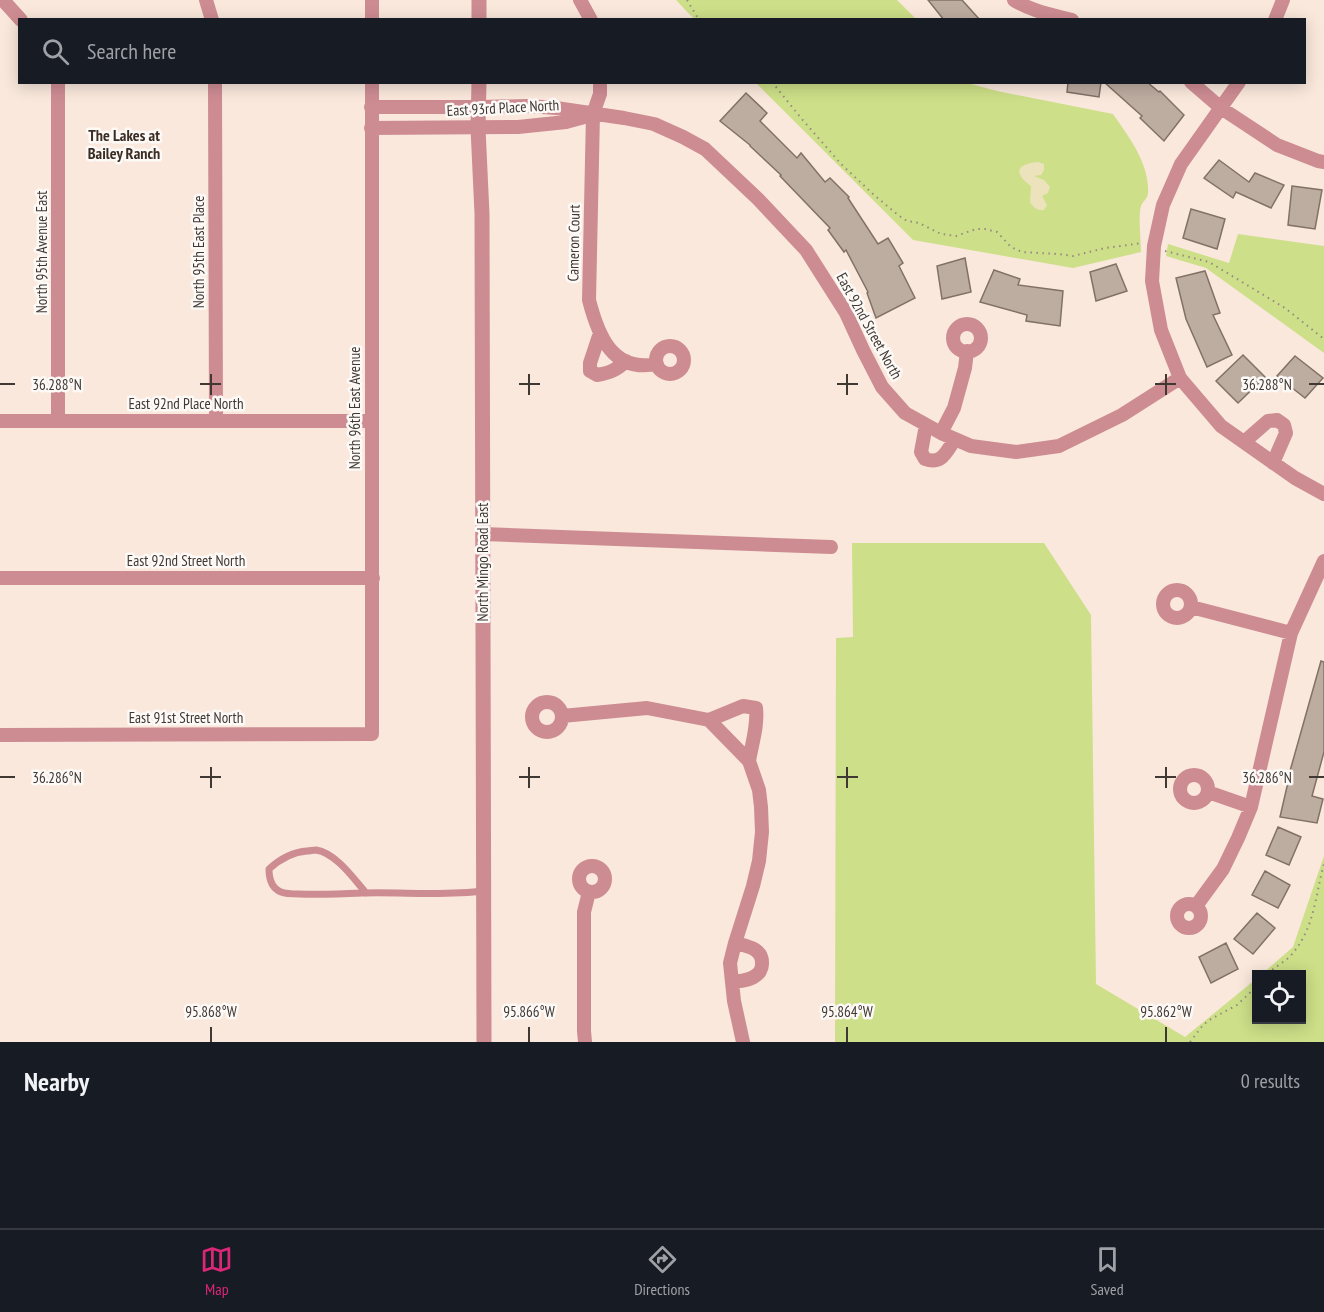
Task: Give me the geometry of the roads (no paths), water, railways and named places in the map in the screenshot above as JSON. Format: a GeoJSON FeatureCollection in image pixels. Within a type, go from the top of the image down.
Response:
{"type":"FeatureCollection","features":[{"type":"Feature","properties":{"kind":"street"},"geometry":{"type":"LineString","coordinates":[[3,0],[19,18]]}},
{"type":"Feature","properties":{"kind":"street"},"geometry":{"type":"LineString","coordinates":[[206,0],[211,18]]}},
{"type":"Feature","properties":{"kind":"street"},"geometry":{"type":"LineString","coordinates":[[372,0],[372,18]]}},
{"type":"Feature","properties":{"kind":"street"},"geometry":{"type":"LineString","coordinates":[[479,0],[479,18]]}},
{"type":"Feature","properties":{"kind":"street"},"geometry":{"type":"LineString","coordinates":[[580,0],[590,18]]}},
{"type":"Feature","properties":{"kind":"street"},"geometry":{"type":"LineString","coordinates":[[1014,0],[1065,18]]}},
{"type":"Feature","properties":{"kind":"street"},"geometry":{"type":"LineString","coordinates":[[1276,18],[1283,0]]}},
{"type":"Feature","properties":{"kind":"street","name":"North 95th Avenue East"},"geometry":{"type":"LineString","coordinates":[[58,84],[58,421]]}},
{"type":"Feature","properties":{"kind":"street","name":"North 95th East Place"},"geometry":{"type":"LineString","coordinates":[[215,84],[216,420]]}},
{"type":"Feature","properties":{"kind":"street","name":"North 96th East Avenue"},"geometry":{"type":"LineString","coordinates":[[372,84],[372,734]]}},
{"type":"Feature","properties":{"kind":"street","name":"North Mingo Road East"},"geometry":{"type":"LineString","coordinates":[[479,84],[478,128],[482,214],[484,1042]]}},
{"type":"Feature","properties":{"kind":"street","name":"Cameron Court"},"geometry":{"type":"LineString","coordinates":[[600,84],[600,94],[593,114],[589,300],[600,333],[611,350],[626,361]]}},
{"type":"Feature","properties":{"kind":"street"},"geometry":{"type":"LineString","coordinates":[[1193,84],[1221,108],[1277,145],[1324,162]]}},
{"type":"Feature","properties":{"kind":"street"},"geometry":{"type":"LineString","coordinates":[[1238,84],[1181,164],[1163,205],[1154,246],[1152,281],[1161,330],[1180,378],[1221,426],[1295,478],[1324,494]]}},
{"type":"Feature","properties":{"kind":"street","name":"East 93rd Place North"},"geometry":{"type":"LineString","coordinates":[[371,107],[528,106],[593,114]]}},
{"type":"Feature","properties":{"kind":"street","name":"East 93rd Place North"},"geometry":{"type":"LineString","coordinates":[[371,128],[518,127],[566,122],[593,114]]}},
{"type":"Feature","properties":{"kind":"street","name":"East 92nd Street North"},"geometry":{"type":"LineString","coordinates":[[593,114],[654,124],[683,136],[705,149],[807,250],[846,313],[882,387],[905,412],[956,440],[971,446],[1016,452],[1059,446],[1122,415],[1180,378]]}},
{"type":"Feature","properties":{"kind":"street"},"geometry":{"type":"LineString","coordinates":[[600,333],[590,363],[590,371],[597,375],[617,369],[626,361],[637,366],[657,364]]}},
{"type":"Feature","properties":{"kind":"street"},"geometry":{"type":"LineString","coordinates":[[941,433],[954,408],[965,368],[967,351]]}},
{"type":"Feature","properties":{"kind":"street"},"geometry":{"type":"LineString","coordinates":[[1244,442],[1268,421],[1277,420],[1284,424],[1286,433],[1273,463]]}},
{"type":"Feature","properties":{"kind":"street","name":"East 92nd Place North"},"geometry":{"type":"LineString","coordinates":[[0,421],[372,421]]}},
{"type":"Feature","properties":{"kind":"street"},"geometry":{"type":"LineString","coordinates":[[926,425],[921,452],[925,459],[933,462],[942,458],[956,440]]}},
{"type":"Feature","properties":{"kind":"street"},"geometry":{"type":"LineString","coordinates":[[483,534],[831,547]]}},
{"type":"Feature","properties":{"kind":"street"},"geometry":{"type":"LineString","coordinates":[[1196,906],[1222,869],[1251,807],[1292,633],[1324,561]]}},
{"type":"Feature","properties":{"kind":"street","name":"East 92nd Street North"},"geometry":{"type":"LineString","coordinates":[[0,578],[373,578]]}},
{"type":"Feature","properties":{"kind":"street"},"geometry":{"type":"LineString","coordinates":[[1191,607],[1292,633]]}},
{"type":"Feature","properties":{"kind":"street"},"geometry":{"type":"LineString","coordinates":[[562,716],[647,708],[709,720],[743,706],[756,708],[757,721],[749,761]]}},
{"type":"Feature","properties":{"kind":"street"},"geometry":{"type":"LineString","coordinates":[[709,720],[749,761],[759,790],[761,807],[762,832],[757,869],[730,963],[734,1001],[743,1042]]}},
{"type":"Feature","properties":{"kind":"street","name":"East 91st Street North"},"geometry":{"type":"LineString","coordinates":[[0,735],[372,734]]}},
{"type":"Feature","properties":{"kind":"street"},"geometry":{"type":"LineString","coordinates":[[1208,792],[1251,807]]}},
{"type":"Feature","properties":{"kind":"street"},"geometry":{"type":"LineString","coordinates":[[585,1042],[584,912],[589,892]]}},
{"type":"Feature","properties":{"kind":"street"},"geometry":{"type":"LineString","coordinates":[[732,982],[755,976],[759,973],[762,964],[760,954],[756,950],[735,943]]}},
{"type":"Feature","properties":{"kind":"lane"},"geometry":{"type":"LineString","coordinates":[[366,893],[346,869],[332,857],[317,850],[298,852],[279,860],[269,869],[269,878],[280,892],[315,895],[458,894],[484,891]]}},
{"type":"Feature","properties":{"kind":"district","name":"The Lakes at Bailey Ranch"},"geometry":{"type":"Point","coordinates":[124,144]}}]}
